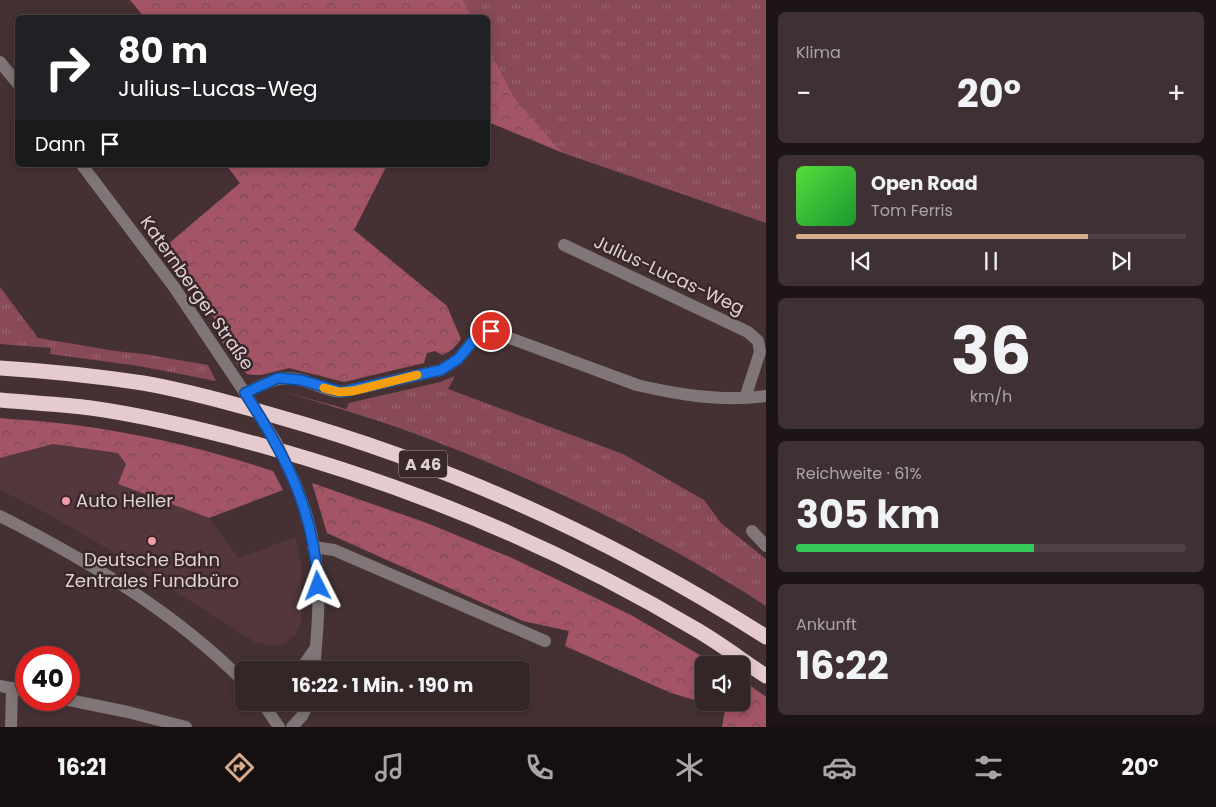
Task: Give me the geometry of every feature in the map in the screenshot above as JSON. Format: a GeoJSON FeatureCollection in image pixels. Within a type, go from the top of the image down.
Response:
{"type":"FeatureCollection","features":[{"type":"Feature","properties":{"kind":"highway","name":"A 46"},"geometry":{"type":"LineString","coordinates":[[0,368],[50,371],[145,384],[226,402],[379,448],[442,471],[579,530],[708,600],[766,637]]}},
{"type":"Feature","properties":{"kind":"highway","name":"A 46"},"geometry":{"type":"LineString","coordinates":[[0,400],[89,408],[165,421],[217,433],[315,460],[440,503],[533,544],[623,588],[698,631],[766,676]]}},
{"type":"Feature","properties":{"kind":"street"},"geometry":{"type":"LineString","coordinates":[[0,62],[15,80]]}},
{"type":"Feature","properties":{"kind":"street","name":"Katernberger Straße"},"geometry":{"type":"LineString","coordinates":[[84,167],[174,287],[276,442],[295,482],[301,498],[316,561],[318,586],[315,661]]}},
{"type":"Feature","properties":{"kind":"street","name":"Julius-Lucas-Weg"},"geometry":{"type":"LineString","coordinates":[[564,245],[748,332],[758,342],[760,352],[745,398]]}},
{"type":"Feature","properties":{"kind":"street"},"geometry":{"type":"LineString","coordinates":[[245,393],[278,378],[291,378],[336,392],[353,391],[441,370],[458,359],[478,335],[491,331],[636,385],[660,391],[711,398],[766,396]]}},
{"type":"Feature","properties":{"kind":"street"},"geometry":{"type":"LineString","coordinates":[[0,516],[72,555],[148,603],[202,643],[235,674]]}},
{"type":"Feature","properties":{"kind":"street"},"geometry":{"type":"LineString","coordinates":[[752,531],[766,546]]}},
{"type":"Feature","properties":{"kind":"street"},"geometry":{"type":"LineString","coordinates":[[313,547],[334,550],[545,641]]}},
{"type":"Feature","properties":{"kind":"street"},"geometry":{"type":"LineString","coordinates":[[306,661],[316,647]]}},
{"type":"Feature","properties":{"kind":"street"},"geometry":{"type":"LineString","coordinates":[[6,687],[11,727]]}},
{"type":"Feature","properties":{"kind":"street"},"geometry":{"type":"LineString","coordinates":[[80,703],[186,727]]}},
{"type":"Feature","properties":{"kind":"street"},"geometry":{"type":"LineString","coordinates":[[268,711],[279,727]]}},
{"type":"Feature","properties":{"kind":"street"},"geometry":{"type":"LineString","coordinates":[[292,727],[304,711]]}},
{"type":"Feature","properties":{"kind":"shaded area"},"geometry":{"type":"Polygon","coordinates":[[[53,444],[118,453],[126,464],[118,484],[209,518],[238,558],[296,537],[301,567],[301,620],[296,634],[284,644],[270,646],[255,642],[95,541],[0,490],[0,458],[53,444]]]}},
{"type":"Feature","properties":{"kind":"green space"},"geometry":{"type":"Polygon","coordinates":[[[130,0],[463,0],[471,15],[142,15],[130,0]]]}},
{"type":"Feature","properties":{"kind":"green space"},"geometry":{"type":"Polygon","coordinates":[[[463,0],[766,0],[766,223],[563,153],[514,97],[490,51],[490,15],[471,15],[463,0]]]}},
{"type":"Feature","properties":{"kind":"green space"},"geometry":{"type":"Polygon","coordinates":[[[490,51],[514,97],[563,153],[490,123],[490,51]]]}},
{"type":"Feature","properties":{"kind":"green space"},"geometry":{"type":"Polygon","coordinates":[[[228,167],[386,167],[354,230],[447,306],[461,339],[453,349],[445,354],[442,355],[435,351],[427,353],[424,363],[344,382],[289,368],[261,375],[247,374],[239,367],[218,335],[220,327],[192,286],[185,284],[161,250],[240,183],[228,167]]]}},
{"type":"Feature","properties":{"kind":"green space"},"geometry":{"type":"Polygon","coordinates":[[[0,287],[38,338],[208,365],[216,381],[139,366],[50,354],[51,348],[0,344],[0,287]]]}},
{"type":"Feature","properties":{"kind":"green space"},"geometry":{"type":"Polygon","coordinates":[[[455,376],[448,389],[623,454],[704,500],[721,523],[766,559],[766,606],[647,536],[522,477],[418,435],[282,391],[346,409],[349,403],[440,382],[455,376]]]}},
{"type":"Feature","properties":{"kind":"green space"},"geometry":{"type":"Polygon","coordinates":[[[0,418],[100,429],[194,448],[273,471],[283,490],[209,518],[118,484],[126,464],[118,453],[53,444],[0,458],[0,418]]]}},
{"type":"Feature","properties":{"kind":"green space"},"geometry":{"type":"Polygon","coordinates":[[[312,483],[427,523],[512,558],[631,615],[702,656],[695,656],[695,700],[671,693],[565,646],[569,631],[523,621],[327,533],[312,483]]]}},
{"type":"Feature","properties":{"kind":"green space"},"geometry":{"type":"Polygon","coordinates":[[[750,685],[766,697],[766,727],[722,727],[725,711],[750,711],[750,685]]]}},
{"type":"Feature","properties":{"kind":"slow traffic"},"geometry":{"type":"LineString","coordinates":[[324,388],[336,392],[353,391],[417,375]]}},
{"type":"Feature","properties":{"kind":"place","name":"Auto Heller"},"geometry":{"type":"Point","coordinates":[66,501]}},
{"type":"Feature","properties":{"kind":"place","name":"Deutsche Bahn Zentrales Fundbüro"},"geometry":{"type":"Point","coordinates":[152,541]}},
{"type":"Feature","properties":{"kind":"route"},"geometry":{"type":"LineString","coordinates":[[318,586],[316,561],[301,498],[276,442],[245,393],[278,378],[301,380],[336,392],[342,392],[441,370],[458,359],[478,335],[491,331]]}}]}
